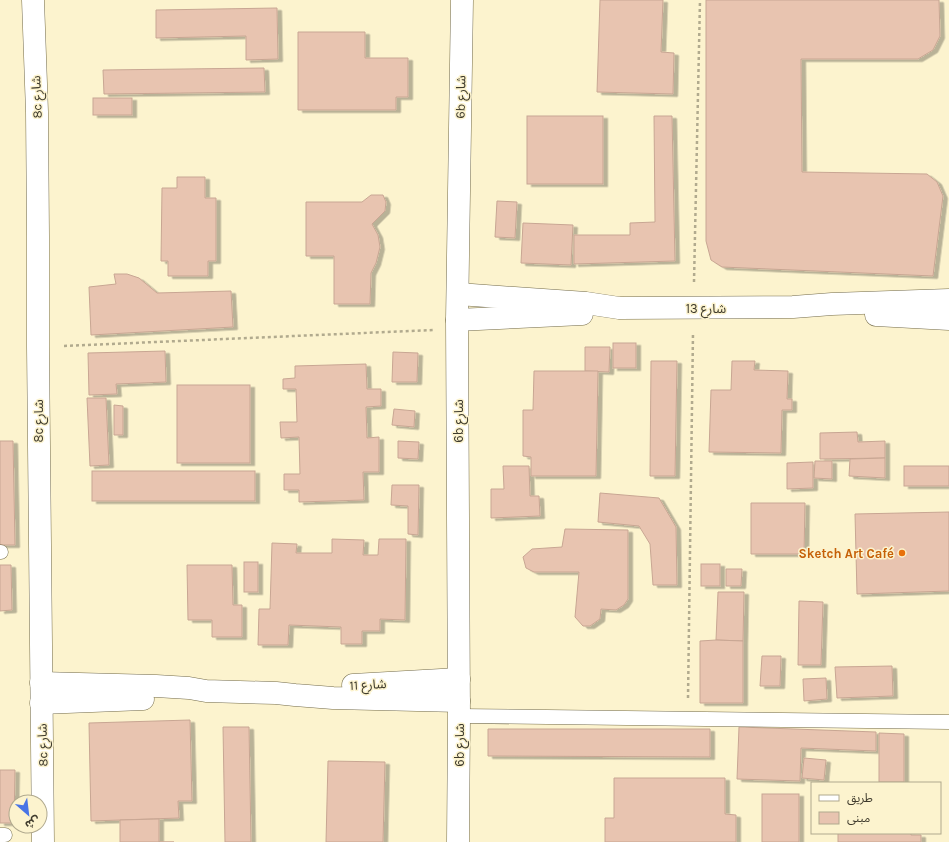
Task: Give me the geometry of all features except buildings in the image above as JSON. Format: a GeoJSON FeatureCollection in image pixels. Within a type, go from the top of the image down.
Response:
{"type":"FeatureCollection","features":[{"type":"Feature","properties":{"kind":"street","name":"8c شارع"},"geometry":{"type":"LineString","coordinates":[[33,0],[38,236],[43,842]]}},
{"type":"Feature","properties":{"kind":"street","name":"6b شارع"},"geometry":{"type":"LineString","coordinates":[[458,842],[459,679],[457,325],[462,0]]}},
{"type":"Feature","properties":{"kind":"street","name":"شارع 13"},"geometry":{"type":"LineString","coordinates":[[458,294],[586,303],[619,308],[793,307],[949,300]]}},
{"type":"Feature","properties":{"kind":"street","name":"شارع 13"},"geometry":{"type":"LineString","coordinates":[[793,307],[812,311],[850,315],[949,319]]}},
{"type":"Feature","properties":{"kind":"street","name":"شارع 13"},"geometry":{"type":"LineString","coordinates":[[457,325],[569,315],[619,308]]}},
{"type":"Feature","properties":{"kind":"street","name":"شارع 11"},"geometry":{"type":"LineString","coordinates":[[276,693],[334,686],[459,679]]}},
{"type":"Feature","properties":{"kind":"street","name":"شارع 11"},"geometry":{"type":"LineString","coordinates":[[41,693],[156,686],[189,688],[206,691],[276,693],[459,708]]}},
{"type":"Feature","properties":{"kind":"lane"},"geometry":{"type":"LineString","coordinates":[[459,708],[688,719],[949,722]]}},
{"type":"Feature","properties":{"kind":"path"},"geometry":{"type":"LineString","coordinates":[[688,719],[700,0]]}},
{"type":"Feature","properties":{"kind":"path"},"geometry":{"type":"LineString","coordinates":[[38,347],[457,325]]}},
{"type":"Feature","properties":{"kind":"place","name":"Sketch Art Café"},"geometry":{"type":"Point","coordinates":[902,553]}}]}
